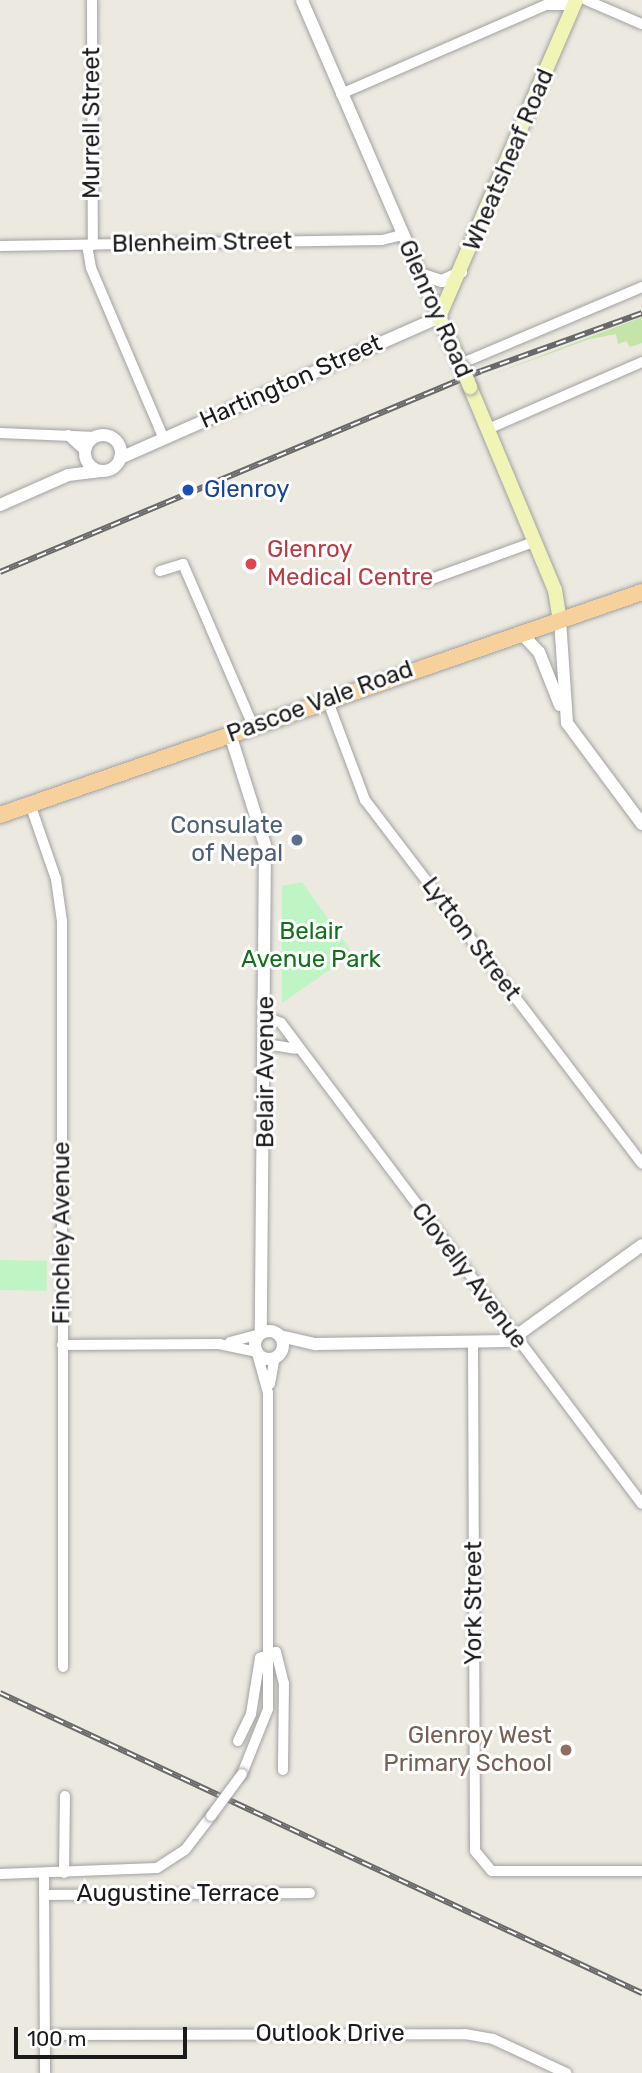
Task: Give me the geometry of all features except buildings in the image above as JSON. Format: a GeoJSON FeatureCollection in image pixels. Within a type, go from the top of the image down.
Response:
{"type":"FeatureCollection","features":[{"type":"Feature","properties":{"kind":"main road","name":"Wheatsheaf Road"},"geometry":{"type":"LineString","coordinates":[[439,317],[463,270],[578,2]]}},
{"type":"Feature","properties":{"kind":"main road","name":"Glenroy Road"},"geometry":{"type":"LineString","coordinates":[[439,317],[534,542],[560,620]]}},
{"type":"Feature","properties":{"kind":"main road","name":"Pascoe Vale Road"},"geometry":{"type":"LineString","coordinates":[[0,815],[327,699],[642,592]]}},
{"type":"Feature","properties":{"kind":"street","name":"Murrell Street"},"geometry":{"type":"LineString","coordinates":[[92,0],[91,268],[163,437]]}},
{"type":"Feature","properties":{"kind":"street","name":"Glenroy Road"},"geometry":{"type":"LineString","coordinates":[[302,0],[439,317]]}},
{"type":"Feature","properties":{"kind":"street"},"geometry":{"type":"LineString","coordinates":[[341,94],[546,5],[578,2],[642,24]]}},
{"type":"Feature","properties":{"kind":"street","name":"Blenheim Street"},"geometry":{"type":"LineString","coordinates":[[0,246],[402,235]]}},
{"type":"Feature","properties":{"kind":"street"},"geometry":{"type":"LineString","coordinates":[[420,274],[442,281],[463,270]]}},
{"type":"Feature","properties":{"kind":"street"},"geometry":{"type":"LineString","coordinates":[[461,366],[642,287]]}},
{"type":"Feature","properties":{"kind":"street","name":"Hartington Street"},"geometry":{"type":"LineString","coordinates":[[99,471],[142,446],[439,317]]}},
{"type":"Feature","properties":{"kind":"street"},"geometry":{"type":"LineString","coordinates":[[488,429],[642,362]]}},
{"type":"Feature","properties":{"kind":"street"},"geometry":{"type":"LineString","coordinates":[[0,433],[60,433],[142,446]]}},
{"type":"Feature","properties":{"kind":"street"},"geometry":{"type":"LineString","coordinates":[[60,433],[85,453],[99,471]]}},
{"type":"Feature","properties":{"kind":"street"},"geometry":{"type":"LineString","coordinates":[[68,475],[96,437]]}},
{"type":"Feature","properties":{"kind":"street"},"geometry":{"type":"LineString","coordinates":[[117,442],[120,458]]}},
{"type":"Feature","properties":{"kind":"street"},"geometry":{"type":"LineString","coordinates":[[0,505],[68,475],[99,471]]}},
{"type":"Feature","properties":{"kind":"street"},"geometry":{"type":"LineString","coordinates":[[426,582],[534,542]]}},
{"type":"Feature","properties":{"kind":"street"},"geometry":{"type":"LineString","coordinates":[[160,571],[183,564],[253,726]]}},
{"type":"Feature","properties":{"kind":"street"},"geometry":{"type":"LineString","coordinates":[[560,620],[564,715]]}},
{"type":"Feature","properties":{"kind":"street"},"geometry":{"type":"LineString","coordinates":[[521,633],[539,652],[564,715],[642,824]]}},
{"type":"Feature","properties":{"kind":"street","name":"Lytton Street"},"geometry":{"type":"LineString","coordinates":[[327,699],[362,796],[642,1164]]}},
{"type":"Feature","properties":{"kind":"street","name":"Belair Avenue"},"geometry":{"type":"LineString","coordinates":[[230,734],[264,832],[266,1290],[257,1353]]}},
{"type":"Feature","properties":{"kind":"street","name":"Finchley Avenue"},"geometry":{"type":"LineString","coordinates":[[30,804],[56,879],[62,921],[63,1667]]}},
{"type":"Feature","properties":{"kind":"street","name":"Clovelly Avenue"},"geometry":{"type":"LineString","coordinates":[[266,1017],[281,1023],[297,1049],[642,1504]]}},
{"type":"Feature","properties":{"kind":"street"},"geometry":{"type":"LineString","coordinates":[[266,1044],[297,1049]]}},
{"type":"Feature","properties":{"kind":"street"},"geometry":{"type":"LineString","coordinates":[[62,1345],[219,1344],[260,1334],[278,1335],[316,1344],[472,1342],[517,1338],[642,1245]]}},
{"type":"Feature","properties":{"kind":"street","name":"Belair Avenue"},"geometry":{"type":"LineString","coordinates":[[266,1290],[278,1335],[278,1355]]}},
{"type":"Feature","properties":{"kind":"street","name":"York Street"},"geometry":{"type":"LineString","coordinates":[[472,1342],[475,1851],[480,1862],[492,1871],[642,1871]]}},
{"type":"Feature","properties":{"kind":"street"},"geometry":{"type":"LineString","coordinates":[[219,1344],[278,1355],[316,1344]]}},
{"type":"Feature","properties":{"kind":"street"},"geometry":{"type":"LineString","coordinates":[[257,1353],[268,1392]]}},
{"type":"Feature","properties":{"kind":"street"},"geometry":{"type":"LineString","coordinates":[[237,1741],[253,1706],[258,1663],[268,1650],[268,1392],[278,1355]]}},
{"type":"Feature","properties":{"kind":"street"},"geometry":{"type":"LineString","coordinates":[[268,1650],[282,1664],[284,1770]]}},
{"type":"Feature","properties":{"kind":"street","name":"Augustine Terrace"},"geometry":{"type":"LineString","coordinates":[[0,1874],[157,1868],[185,1850],[242,1774],[266,1721],[268,1650]]}},
{"type":"Feature","properties":{"kind":"street"},"geometry":{"type":"LineString","coordinates":[[64,1873],[65,1796]]}},
{"type":"Feature","properties":{"kind":"street"},"geometry":{"type":"LineString","coordinates":[[44,1874],[45,2073]]}},
{"type":"Feature","properties":{"kind":"street","name":"Augustine Terrace"},"geometry":{"type":"LineString","coordinates":[[45,1895],[310,1893]]}},
{"type":"Feature","properties":{"kind":"street","name":"Outlook Drive"},"geometry":{"type":"LineString","coordinates":[[45,2035],[466,2034],[493,2039],[566,2073]]}},
{"type":"Feature","properties":{"kind":"green space"},"geometry":{"type":"Polygon","coordinates":[[[642,317],[642,343],[630,347],[626,341],[618,344],[616,334],[590,339],[485,377],[642,317]]]}},
{"type":"Feature","properties":{"kind":"green space","name":"Belair Avenue Park"},"geometry":{"type":"Polygon","coordinates":[[[302,882],[353,954],[282,1003],[282,886],[302,882]]]}},
{"type":"Feature","properties":{"kind":"green space"},"geometry":{"type":"Polygon","coordinates":[[[0,1260],[47,1261],[46,1291],[0,1290],[0,1260]]]}},
{"type":"Feature","properties":{"kind":"railway"},"geometry":{"type":"LineString","coordinates":[[0,572],[481,371],[642,313]]}},
{"type":"Feature","properties":{"kind":"railway"},"geometry":{"type":"LineString","coordinates":[[0,1693],[642,1993]]}},
{"type":"Feature","properties":{"kind":"place","name":"Glenroy"},"geometry":{"type":"Point","coordinates":[188,490]}},
{"type":"Feature","properties":{"kind":"place","name":"Glenroy Medical Centre"},"geometry":{"type":"Point","coordinates":[251,564]}},
{"type":"Feature","properties":{"kind":"place","name":"Consulate of Nepal"},"geometry":{"type":"Point","coordinates":[297,840]}},
{"type":"Feature","properties":{"kind":"place","name":"Glenroy West Primary School"},"geometry":{"type":"Point","coordinates":[566,1750]}}]}
